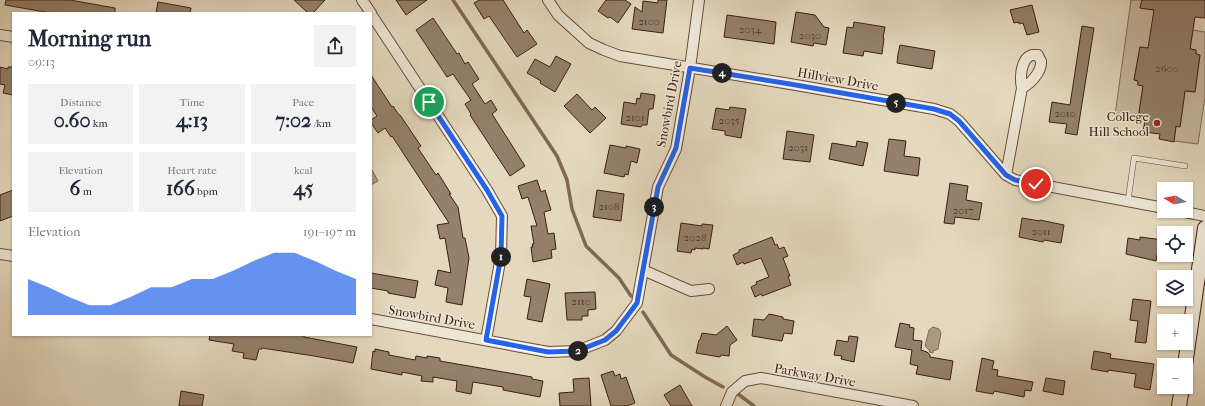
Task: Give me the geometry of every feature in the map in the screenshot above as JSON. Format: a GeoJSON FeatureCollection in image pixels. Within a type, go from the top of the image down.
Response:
{"type":"FeatureCollection","features":[{"type":"Feature","properties":{"kind":"main road"},"geometry":{"type":"LineString","coordinates":[[1186,358],[1205,228]]}},
{"type":"Feature","properties":{"kind":"main road"},"geometry":{"type":"LineString","coordinates":[[1179,406],[1181,394]]}},
{"type":"Feature","properties":{"kind":"street"},"geometry":{"type":"LineString","coordinates":[[362,0],[370,12]]}},
{"type":"Feature","properties":{"kind":"street","name":"Hillview Drive"},"geometry":{"type":"LineString","coordinates":[[548,0],[558,15],[589,43],[620,56],[934,109],[950,114],[959,121],[1006,175],[1015,180],[1157,207]]}},
{"type":"Feature","properties":{"kind":"street","name":"Snowbird Drive"},"geometry":{"type":"LineString","coordinates":[[372,319],[548,352],[577,351],[605,340],[616,331],[637,303],[658,187],[676,148],[690,68],[699,0]]}},
{"type":"Feature","properties":{"kind":"street"},"geometry":{"type":"LineString","coordinates":[[372,15],[487,190],[502,216],[501,256],[486,340]]}},
{"type":"Feature","properties":{"kind":"street"},"geometry":{"type":"LineString","coordinates":[[0,35],[12,37]]}},
{"type":"Feature","properties":{"kind":"street"},"geometry":{"type":"LineString","coordinates":[[1006,175],[1022,88]]}},
{"type":"Feature","properties":{"kind":"street"},"geometry":{"type":"LineString","coordinates":[[1193,214],[1205,216]]}},
{"type":"Feature","properties":{"kind":"street"},"geometry":{"type":"LineString","coordinates":[[0,254],[12,256]]}},
{"type":"Feature","properties":{"kind":"street"},"geometry":{"type":"LineString","coordinates":[[643,270],[691,291],[709,289]]}},
{"type":"Feature","properties":{"kind":"street","name":"Parkway Drive"},"geometry":{"type":"LineString","coordinates":[[726,406],[732,392],[745,381],[761,378],[913,406]]}},
{"type":"Feature","properties":{"kind":"lane"},"geometry":{"type":"LineString","coordinates":[[1128,201],[1134,158],[1185,166]]}},
{"type":"Feature","properties":{"kind":"shaded area"},"geometry":{"type":"Polygon","coordinates":[[[1131,0],[1142,0],[1140,8],[1154,10],[1150,48],[1140,47],[1134,80],[1138,81],[1138,85],[1143,86],[1138,119],[1115,115],[1131,0]]]}},
{"type":"Feature","properties":{"kind":"shaded area"},"geometry":{"type":"Polygon","coordinates":[[[1193,30],[1205,32],[1205,97],[1198,144],[1174,141],[1176,126],[1180,127],[1185,91],[1195,92],[1200,55],[1196,54],[1196,50],[1190,49],[1193,30]]]}},
{"type":"Feature","properties":{"kind":"shaded area"},"geometry":{"type":"Polygon","coordinates":[[[372,170],[378,181],[372,184],[372,170]]]}},
{"type":"Feature","properties":{"kind":"shaded area"},"geometry":{"type":"Polygon","coordinates":[[[933,327],[939,329],[941,333],[938,349],[933,351],[933,353],[929,352],[930,351],[925,346],[929,330],[933,327]]]}},
{"type":"Feature","properties":{"kind":"building"},"geometry":{"type":"Polygon","coordinates":[[[6,0],[70,0],[115,8],[115,12],[45,12],[5,5],[6,0]]]}},
{"type":"Feature","properties":{"kind":"building"},"geometry":{"type":"Polygon","coordinates":[[[294,0],[325,0],[314,12],[307,12],[294,0]]]}},
{"type":"Feature","properties":{"kind":"building"},"geometry":{"type":"Polygon","coordinates":[[[396,0],[427,0],[406,15],[396,0]]]}},
{"type":"Feature","properties":{"kind":"building"},"geometry":{"type":"Polygon","coordinates":[[[479,0],[503,0],[524,33],[527,30],[537,44],[517,57],[489,16],[484,19],[474,3],[479,0]]]}},
{"type":"Feature","properties":{"kind":"building"},"geometry":{"type":"Polygon","coordinates":[[[606,0],[625,0],[631,4],[618,23],[598,11],[606,0]]]}},
{"type":"Feature","properties":{"kind":"building"},"geometry":{"type":"Polygon","coordinates":[[[658,0],[667,0],[663,33],[632,29],[635,7],[642,12],[643,1],[658,3],[658,0]]]}},
{"type":"Feature","properties":{"kind":"building"},"geometry":{"type":"Polygon","coordinates":[[[1142,0],[1205,0],[1205,18],[1195,17],[1190,49],[1196,50],[1196,54],[1200,55],[1195,92],[1185,91],[1180,127],[1176,126],[1174,142],[1159,139],[1160,134],[1143,132],[1145,120],[1138,119],[1143,86],[1138,85],[1138,81],[1134,80],[1140,47],[1148,48],[1154,10],[1140,8],[1142,0]]]}},
{"type":"Feature","properties":{"kind":"building"},"geometry":{"type":"Polygon","coordinates":[[[158,2],[191,8],[190,12],[156,12],[158,2]]]}},
{"type":"Feature","properties":{"kind":"building"},"geometry":{"type":"Polygon","coordinates":[[[1032,5],[1039,32],[1027,35],[1023,23],[1014,23],[1010,10],[1032,5]]]}},
{"type":"Feature","properties":{"kind":"building"},"geometry":{"type":"Polygon","coordinates":[[[796,12],[815,15],[824,27],[829,28],[826,45],[814,43],[813,46],[791,42],[796,12]]]}},
{"type":"Feature","properties":{"kind":"building"},"geometry":{"type":"Polygon","coordinates":[[[727,15],[776,22],[774,44],[724,37],[727,15]]]}},
{"type":"Feature","properties":{"kind":"building"},"geometry":{"type":"Polygon","coordinates":[[[433,18],[457,54],[459,53],[465,64],[468,62],[479,79],[472,84],[485,104],[491,100],[497,110],[492,114],[525,166],[510,176],[470,115],[471,114],[465,104],[471,100],[453,74],[447,77],[416,30],[433,18]]]}},
{"type":"Feature","properties":{"kind":"building"},"geometry":{"type":"Polygon","coordinates":[[[854,22],[885,27],[882,54],[864,51],[863,56],[843,53],[847,27],[853,28],[854,22]]]}},
{"type":"Feature","properties":{"kind":"building"},"geometry":{"type":"Polygon","coordinates":[[[1082,26],[1094,28],[1077,135],[1065,133],[1067,124],[1049,122],[1052,102],[1070,105],[1082,26]]]}},
{"type":"Feature","properties":{"kind":"building"},"geometry":{"type":"Polygon","coordinates":[[[900,45],[935,51],[932,69],[897,63],[900,45]]]}},
{"type":"Feature","properties":{"kind":"building"},"geometry":{"type":"Polygon","coordinates":[[[556,56],[571,64],[555,92],[540,83],[541,81],[527,73],[535,59],[550,67],[556,56]]]}},
{"type":"Feature","properties":{"kind":"building"},"geometry":{"type":"Polygon","coordinates":[[[0,67],[8,69],[8,67],[12,67],[12,95],[3,93],[5,85],[0,84],[0,67]]]}},
{"type":"Feature","properties":{"kind":"building"},"geometry":{"type":"Polygon","coordinates":[[[372,77],[392,107],[393,106],[400,115],[421,146],[418,148],[436,175],[438,173],[458,207],[463,238],[465,238],[469,258],[462,305],[446,302],[448,288],[435,285],[438,270],[451,273],[445,238],[440,239],[437,225],[449,223],[392,136],[391,137],[385,128],[378,133],[372,124],[372,119],[377,116],[372,108],[372,77]]]}},
{"type":"Feature","properties":{"kind":"building"},"geometry":{"type":"Polygon","coordinates":[[[641,93],[655,95],[653,109],[649,109],[647,125],[642,125],[641,127],[621,124],[624,102],[636,104],[637,98],[640,99],[641,93]]]}},
{"type":"Feature","properties":{"kind":"building"},"geometry":{"type":"Polygon","coordinates":[[[577,94],[592,110],[595,107],[606,118],[590,133],[564,106],[577,94]]]}},
{"type":"Feature","properties":{"kind":"building"},"geometry":{"type":"Polygon","coordinates":[[[730,107],[746,109],[741,138],[725,135],[725,131],[712,129],[716,108],[729,110],[730,107]]]}},
{"type":"Feature","properties":{"kind":"building"},"geometry":{"type":"Polygon","coordinates":[[[787,131],[814,135],[810,162],[783,159],[787,131]]]}},
{"type":"Feature","properties":{"kind":"building"},"geometry":{"type":"Polygon","coordinates":[[[889,139],[906,141],[904,156],[920,158],[918,176],[884,171],[889,139]]]}},
{"type":"Feature","properties":{"kind":"building"},"geometry":{"type":"Polygon","coordinates":[[[857,141],[868,143],[863,166],[829,159],[832,143],[856,147],[857,141]]]}},
{"type":"Feature","properties":{"kind":"building"},"geometry":{"type":"Polygon","coordinates":[[[610,145],[640,149],[637,163],[631,161],[628,175],[625,174],[624,177],[604,173],[610,145]]]}},
{"type":"Feature","properties":{"kind":"building"},"geometry":{"type":"Polygon","coordinates":[[[537,180],[541,192],[545,190],[551,210],[544,212],[548,234],[554,233],[556,249],[551,250],[552,258],[533,262],[531,247],[533,247],[532,244],[534,244],[531,226],[537,226],[528,197],[522,199],[518,186],[537,180]]]}},
{"type":"Feature","properties":{"kind":"building"},"geometry":{"type":"Polygon","coordinates":[[[950,183],[968,186],[966,200],[982,203],[979,220],[955,217],[954,224],[944,223],[950,183]]]}},
{"type":"Feature","properties":{"kind":"building"},"geometry":{"type":"Polygon","coordinates":[[[12,190],[12,216],[0,221],[0,195],[12,190]]]}},
{"type":"Feature","properties":{"kind":"building"},"geometry":{"type":"Polygon","coordinates":[[[597,190],[624,194],[621,221],[593,217],[597,190]]]}},
{"type":"Feature","properties":{"kind":"building"},"geometry":{"type":"Polygon","coordinates":[[[1022,218],[1064,225],[1061,243],[1044,240],[1043,242],[1019,237],[1022,218]]]}},
{"type":"Feature","properties":{"kind":"building"},"geometry":{"type":"Polygon","coordinates":[[[681,223],[702,226],[702,224],[713,225],[709,249],[695,248],[695,250],[692,249],[691,253],[677,251],[681,223]]]}},
{"type":"Feature","properties":{"kind":"building"},"geometry":{"type":"Polygon","coordinates":[[[772,237],[775,245],[777,244],[779,249],[784,247],[788,256],[783,258],[790,276],[788,276],[791,285],[762,296],[761,294],[755,297],[751,287],[757,284],[756,282],[769,277],[761,258],[737,265],[733,255],[739,252],[739,250],[772,237]]]}},
{"type":"Feature","properties":{"kind":"building"},"geometry":{"type":"Polygon","coordinates":[[[1140,237],[1157,239],[1156,261],[1126,254],[1128,238],[1140,240],[1140,237]]]}},
{"type":"Feature","properties":{"kind":"building"},"geometry":{"type":"Polygon","coordinates":[[[372,273],[418,281],[415,298],[388,293],[388,291],[372,288],[372,273]]]}},
{"type":"Feature","properties":{"kind":"building"},"geometry":{"type":"Polygon","coordinates":[[[527,279],[550,284],[542,322],[527,319],[531,297],[524,296],[527,279]]]}},
{"type":"Feature","properties":{"kind":"building"},"geometry":{"type":"Polygon","coordinates":[[[595,292],[596,309],[588,310],[588,316],[582,316],[582,320],[567,320],[565,293],[595,292]]]}},
{"type":"Feature","properties":{"kind":"building"},"geometry":{"type":"Polygon","coordinates":[[[1133,299],[1151,301],[1146,343],[1135,342],[1138,321],[1130,320],[1133,299]]]}},
{"type":"Feature","properties":{"kind":"building"},"geometry":{"type":"Polygon","coordinates":[[[769,314],[794,321],[792,334],[784,333],[782,341],[752,336],[754,319],[764,320],[769,314]]]}},
{"type":"Feature","properties":{"kind":"building"},"geometry":{"type":"Polygon","coordinates":[[[900,323],[910,325],[909,327],[914,328],[913,340],[922,341],[921,350],[927,352],[930,357],[953,361],[950,380],[916,374],[918,366],[910,364],[912,350],[895,347],[900,323]]]}},
{"type":"Feature","properties":{"kind":"building"},"geometry":{"type":"Polygon","coordinates":[[[727,326],[737,340],[730,345],[729,356],[721,355],[720,357],[696,353],[702,333],[716,335],[727,326]]]}},
{"type":"Feature","properties":{"kind":"building"},"geometry":{"type":"Polygon","coordinates":[[[210,336],[304,336],[357,347],[353,363],[262,348],[259,349],[256,360],[243,358],[244,353],[232,351],[234,344],[209,340],[210,336]]]}},
{"type":"Feature","properties":{"kind":"building"},"geometry":{"type":"Polygon","coordinates":[[[849,336],[858,337],[854,362],[841,359],[842,356],[834,355],[837,340],[848,342],[849,336]]]}},
{"type":"Feature","properties":{"kind":"building"},"geometry":{"type":"Polygon","coordinates":[[[375,349],[389,352],[389,355],[415,360],[416,356],[427,358],[427,356],[440,358],[440,361],[532,377],[532,379],[543,381],[540,397],[503,390],[503,387],[473,382],[471,394],[456,391],[457,381],[433,377],[433,382],[421,381],[422,376],[402,372],[402,375],[371,369],[373,351],[375,352],[375,349]]]}},
{"type":"Feature","properties":{"kind":"building"},"geometry":{"type":"Polygon","coordinates":[[[1094,351],[1111,354],[1110,358],[1154,364],[1150,390],[1134,387],[1136,374],[1091,369],[1094,351]]]}},
{"type":"Feature","properties":{"kind":"building"},"geometry":{"type":"Polygon","coordinates":[[[982,358],[994,361],[992,369],[998,370],[997,376],[1033,382],[1031,391],[1025,390],[1024,397],[994,391],[993,394],[976,391],[982,358]]]}},
{"type":"Feature","properties":{"kind":"building"},"geometry":{"type":"Polygon","coordinates":[[[613,371],[615,376],[620,374],[621,379],[626,377],[635,403],[627,406],[611,406],[601,375],[613,371]]]}},
{"type":"Feature","properties":{"kind":"building"},"geometry":{"type":"Polygon","coordinates":[[[589,378],[591,406],[560,406],[559,393],[574,392],[573,379],[589,378]]]}},
{"type":"Feature","properties":{"kind":"building"},"geometry":{"type":"Polygon","coordinates":[[[1046,378],[1065,381],[1063,395],[1043,391],[1046,378]]]}},
{"type":"Feature","properties":{"kind":"building"},"geometry":{"type":"Polygon","coordinates":[[[680,385],[692,406],[671,406],[664,395],[680,385]]]}},
{"type":"Feature","properties":{"kind":"building"},"geometry":{"type":"Polygon","coordinates":[[[181,391],[204,395],[202,406],[179,406],[181,391]]]}},
{"type":"Feature","properties":{"kind":"waterway"},"geometry":{"type":"LineString","coordinates":[[453,0],[557,156],[567,180],[572,209],[586,246],[619,278],[631,296]]}},
{"type":"Feature","properties":{"kind":"waterway"},"geometry":{"type":"LineString","coordinates":[[643,312],[671,355],[723,387]]}},
{"type":"Feature","properties":{"kind":"waterway"},"geometry":{"type":"LineString","coordinates":[[738,394],[754,406]]}},
{"type":"Feature","properties":{"kind":"place","name":"College Hill School"},"geometry":{"type":"Point","coordinates":[1157,123]}},
{"type":"Feature","properties":{"kind":"route"},"geometry":{"type":"LineString","coordinates":[[429,102],[487,190],[502,216],[501,256],[486,340],[548,352],[577,351],[605,340],[616,331],[637,303],[658,187],[676,148],[690,68],[934,109],[950,114],[959,121],[1006,175],[1015,180],[1036,184]]}}]}
